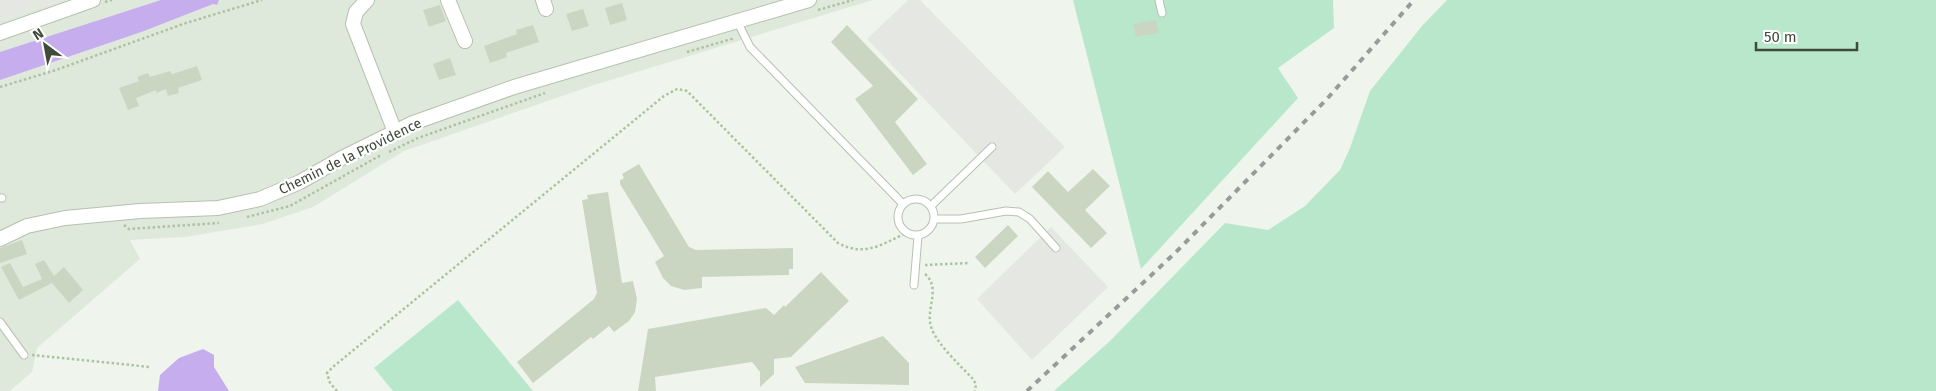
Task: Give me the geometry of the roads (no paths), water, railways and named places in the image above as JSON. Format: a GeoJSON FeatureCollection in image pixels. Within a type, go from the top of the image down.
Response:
{"type":"FeatureCollection","features":[{"type":"Feature","properties":{"kind":"street"},"geometry":{"type":"LineString","coordinates":[[0,33],[93,0]]}},
{"type":"Feature","properties":{"kind":"street"},"geometry":{"type":"LineString","coordinates":[[367,0],[356,12],[353,24],[395,132]]}},
{"type":"Feature","properties":{"kind":"street"},"geometry":{"type":"LineString","coordinates":[[448,0],[465,41]]}},
{"type":"Feature","properties":{"kind":"street","name":"Chemin de la Providence"},"geometry":{"type":"LineString","coordinates":[[0,239],[27,226],[66,218],[218,208],[260,200],[300,182],[342,158],[413,123],[514,87],[736,21],[812,6]]}},
{"type":"Feature","properties":{"kind":"lane"},"geometry":{"type":"LineString","coordinates":[[1160,0],[1162,13]]}},
{"type":"Feature","properties":{"kind":"lane"},"geometry":{"type":"LineString","coordinates":[[736,21],[750,47],[903,204]]}},
{"type":"Feature","properties":{"kind":"lane"},"geometry":{"type":"LineString","coordinates":[[931,206],[992,147]]}},
{"type":"Feature","properties":{"kind":"lane"},"geometry":{"type":"LineString","coordinates":[[914,199],[926,202],[931,206],[934,219],[929,230],[918,236],[902,230],[897,220],[903,204],[914,199]]}},
{"type":"Feature","properties":{"kind":"lane"},"geometry":{"type":"LineString","coordinates":[[934,219],[961,219],[1006,211],[1019,212],[1030,219],[1056,248]]}},
{"type":"Feature","properties":{"kind":"lane"},"geometry":{"type":"LineString","coordinates":[[914,285],[918,236]]}},
{"type":"Feature","properties":{"kind":"lane"},"geometry":{"type":"LineString","coordinates":[[0,322],[24,354]]}},
{"type":"Feature","properties":{"kind":"railway"},"geometry":{"type":"LineString","coordinates":[[1027,391],[1175,253],[1326,100],[1414,0]]}}]}
